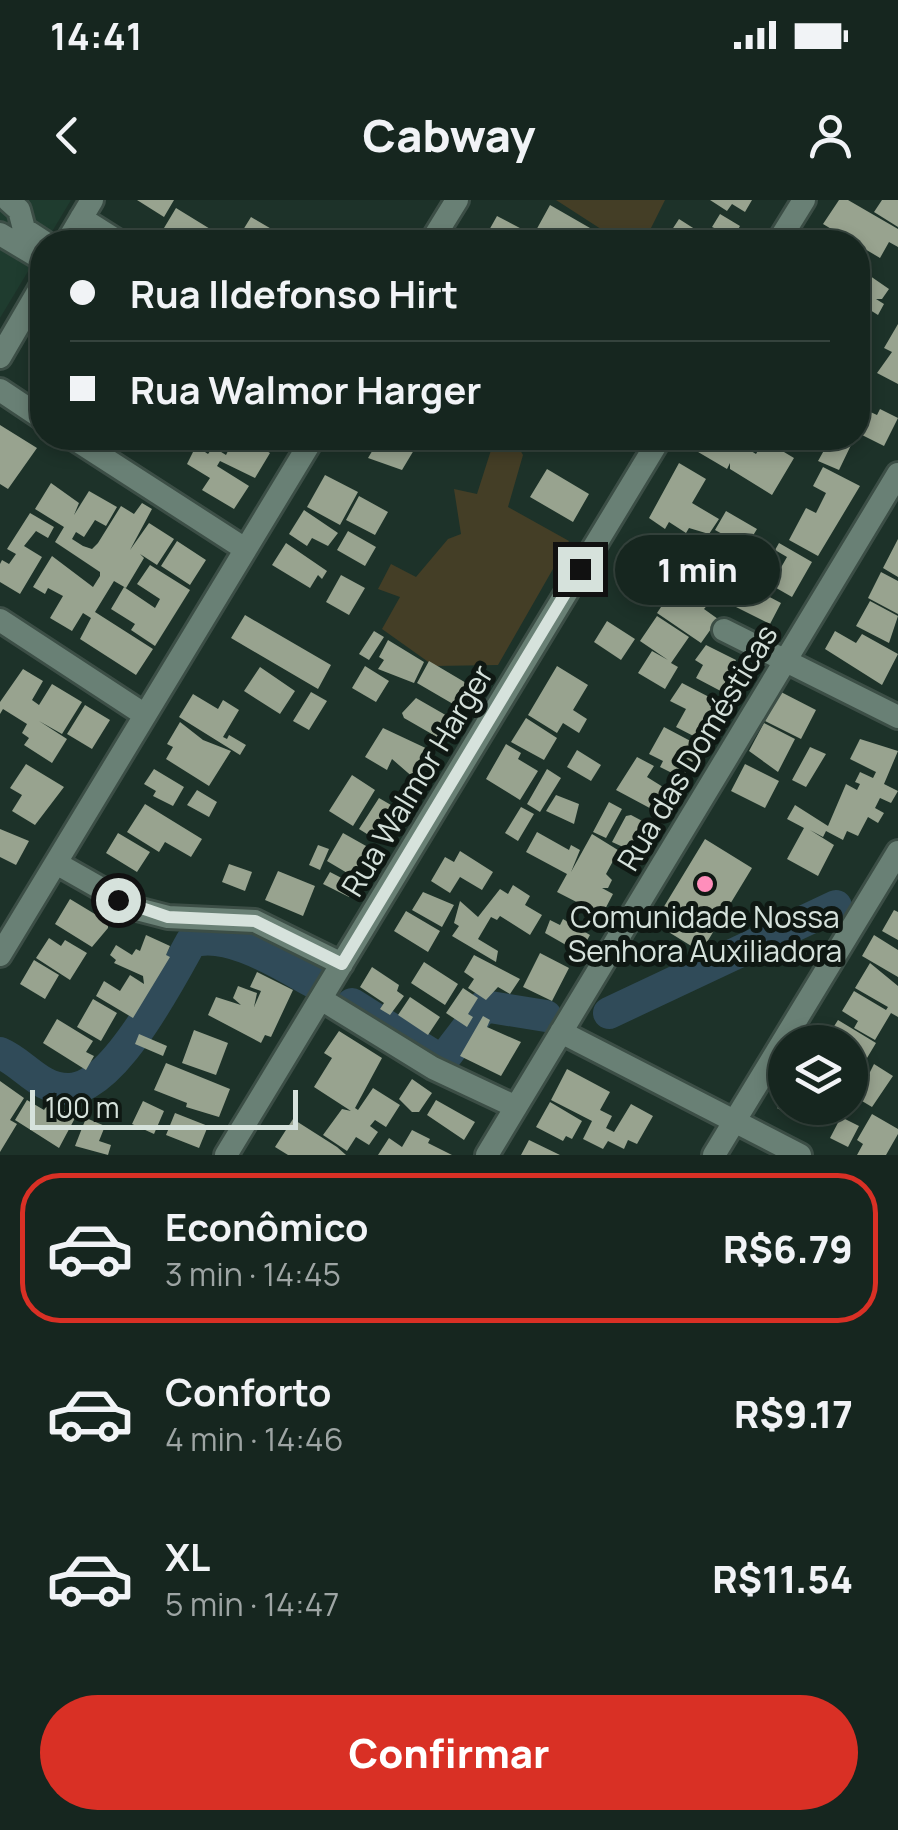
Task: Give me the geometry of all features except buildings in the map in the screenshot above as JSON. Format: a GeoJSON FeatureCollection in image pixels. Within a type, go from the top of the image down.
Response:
{"type":"FeatureCollection","features":[{"type":"Feature","properties":{"kind":"street"},"geometry":{"type":"LineString","coordinates":[[8,200],[30,233]]}},
{"type":"Feature","properties":{"kind":"street"},"geometry":{"type":"LineString","coordinates":[[438,230],[456,200]]}},
{"type":"Feature","properties":{"kind":"street"},"geometry":{"type":"LineString","coordinates":[[785,230],[804,200]]}},
{"type":"Feature","properties":{"kind":"street"},"geometry":{"type":"LineString","coordinates":[[87,209],[107,230]]}},
{"type":"Feature","properties":{"kind":"street"},"geometry":{"type":"LineString","coordinates":[[0,234],[30,253]]}},
{"type":"Feature","properties":{"kind":"street"},"geometry":{"type":"LineString","coordinates":[[0,358],[30,306]]}},
{"type":"Feature","properties":{"kind":"street"},"geometry":{"type":"LineString","coordinates":[[0,390],[30,410]]}},
{"type":"Feature","properties":{"kind":"street"},"geometry":{"type":"LineString","coordinates":[[92,450],[245,549]]}},
{"type":"Feature","properties":{"kind":"street"},"geometry":{"type":"LineString","coordinates":[[0,955],[306,450]]}},
{"type":"Feature","properties":{"kind":"street","name":"Rua Walmor Harger"},"geometry":{"type":"LineString","coordinates":[[226,1155],[653,450]]}},
{"type":"Feature","properties":{"kind":"street","name":"Rua das Domésticas"},"geometry":{"type":"LineString","coordinates":[[488,1155],[898,474]]}},
{"type":"Feature","properties":{"kind":"street"},"geometry":{"type":"LineString","coordinates":[[0,620],[145,716]]}},
{"type":"Feature","properties":{"kind":"street"},"geometry":{"type":"LineString","coordinates":[[724,630],[898,717]]}},
{"type":"Feature","properties":{"kind":"street"},"geometry":{"type":"LineString","coordinates":[[714,1155],[898,852]]}},
{"type":"Feature","properties":{"kind":"street"},"geometry":{"type":"LineString","coordinates":[[56,863],[137,910],[168,917],[255,921],[342,964]]}},
{"type":"Feature","properties":{"kind":"street"},"geometry":{"type":"LineString","coordinates":[[321,998],[433,1068],[516,1108]]}},
{"type":"Feature","properties":{"kind":"street"},"geometry":{"type":"LineString","coordinates":[[562,1032],[800,1155]]}},
{"type":"Feature","properties":{"kind":"shaded area"},"geometry":{"type":"Polygon","coordinates":[[[0,200],[71,200],[53,230],[30,230],[30,268],[0,318],[0,200]]]}},
{"type":"Feature","properties":{"kind":"shaded area"},"geometry":{"type":"Polygon","coordinates":[[[556,200],[665,200],[650,230],[602,230],[556,200]]]}},
{"type":"Feature","properties":{"kind":"shaded area"},"geometry":{"type":"Polygon","coordinates":[[[491,450],[520,450],[523,455],[508,507],[569,541],[498,665],[434,666],[382,629],[400,597],[378,589],[391,564],[416,577],[448,539],[461,534],[454,489],[477,494],[491,450]]]}},
{"type":"Feature","properties":{"kind":"waterway"},"geometry":{"type":"LineString","coordinates":[[609,1013],[836,906]]}},
{"type":"Feature","properties":{"kind":"waterway"},"geometry":{"type":"LineString","coordinates":[[0,1053],[49,1085],[68,1089],[85,1084],[103,1072],[139,1029],[191,942],[237,945],[313,982]]}},
{"type":"Feature","properties":{"kind":"waterway"},"geometry":{"type":"LineString","coordinates":[[352,1004],[442,1061],[484,1006],[546,1016]]}},
{"type":"Feature","properties":{"kind":"place","name":"Comunidade Nossa Senhora Auxiliadora"},"geometry":{"type":"Point","coordinates":[705,884]}},
{"type":"Feature","properties":{"kind":"route"},"geometry":{"type":"LineString","coordinates":[[118,900],[137,910],[168,917],[255,921],[342,964],[580,569]]}}]}
